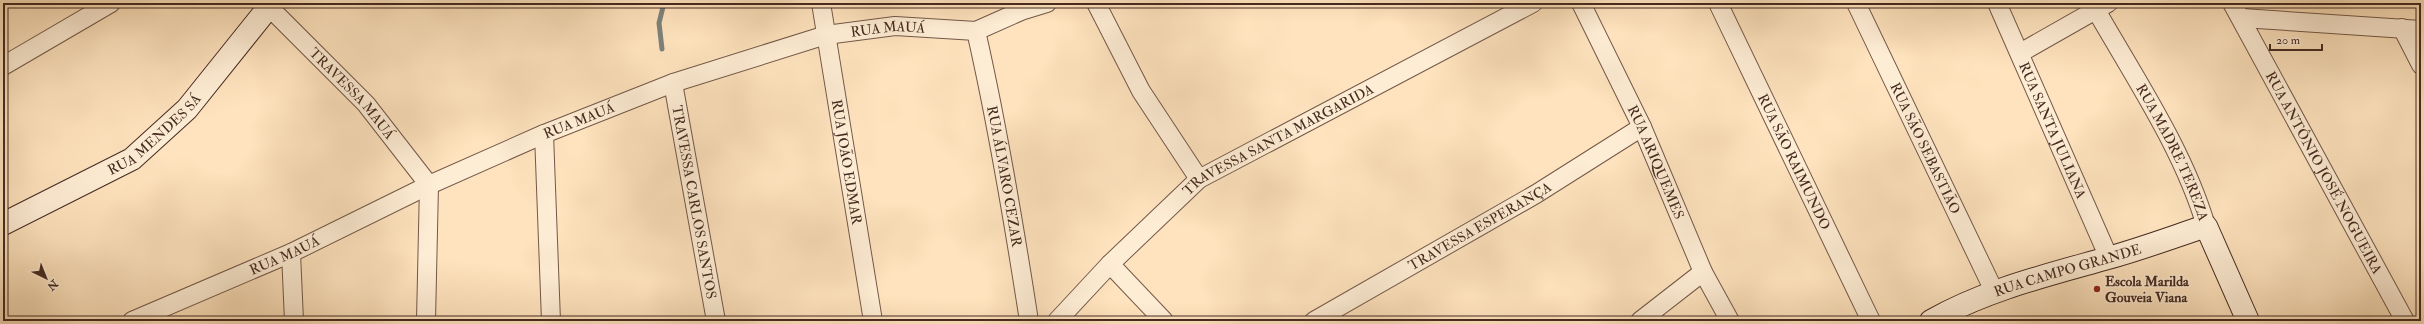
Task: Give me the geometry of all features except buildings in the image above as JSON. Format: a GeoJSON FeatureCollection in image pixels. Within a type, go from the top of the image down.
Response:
{"type":"FeatureCollection","features":[{"type":"Feature","properties":{"kind":"street"},"geometry":{"type":"LineString","coordinates":[[3,66],[111,3]]}},
{"type":"Feature","properties":{"kind":"street","name":"RUA JOÃO EDMAR"},"geometry":{"type":"LineString","coordinates":[[821,3],[873,321]]}},
{"type":"Feature","properties":{"kind":"street","name":"RUA MAUÁ"},"geometry":{"type":"LineString","coordinates":[[132,321],[159,316],[291,253],[429,184],[544,134],[672,83],[826,35],[895,26],[976,31],[1021,11],[1047,3]]}},
{"type":"Feature","properties":{"kind":"street"},"geometry":{"type":"LineString","coordinates":[[1096,3],[1141,91],[1199,179]]}},
{"type":"Feature","properties":{"kind":"street","name":"TRAVESSA SANTA MARGARIDA"},"geometry":{"type":"LineString","coordinates":[[1056,321],[1110,264],[1199,179],[1533,3]]}},
{"type":"Feature","properties":{"kind":"street","name":"RUA ARIQUEMES"},"geometry":{"type":"LineString","coordinates":[[1581,3],[1642,127],[1703,272],[1730,321]]}},
{"type":"Feature","properties":{"kind":"street","name":"RUA SÃO RAIMUNDO"},"geometry":{"type":"LineString","coordinates":[[1718,3],[1871,321]]}},
{"type":"Feature","properties":{"kind":"street","name":"RUA SÃO SEBASTIÃO"},"geometry":{"type":"LineString","coordinates":[[1856,3],[1995,293]]}},
{"type":"Feature","properties":{"kind":"street","name":"RUA SANTA JULIANA"},"geometry":{"type":"LineString","coordinates":[[1996,3],[2020,52],[2109,258]]}},
{"type":"Feature","properties":{"kind":"street","name":"RUA ANTÔNIO JOSÉ NOGUEIRA"},"geometry":{"type":"LineString","coordinates":[[2232,3],[2242,18],[2405,321]]}},
{"type":"Feature","properties":{"kind":"street","name":"TRAVESSA MAUÁ"},"geometry":{"type":"LineString","coordinates":[[271,5],[366,104],[429,184]]}},
{"type":"Feature","properties":{"kind":"street","name":"RUA MENDES SÁ"},"geometry":{"type":"LineString","coordinates":[[3,224],[132,160],[187,109],[271,5]]}},
{"type":"Feature","properties":{"kind":"street"},"geometry":{"type":"LineString","coordinates":[[2020,52],[2102,7]]}},
{"type":"Feature","properties":{"kind":"street","name":"RUA MADRE TEREZA"},"geometry":{"type":"LineString","coordinates":[[2102,7],[2195,190],[2206,226],[2248,321]]}},
{"type":"Feature","properties":{"kind":"street"},"geometry":{"type":"LineString","coordinates":[[2242,18],[2421,30]]}},
{"type":"Feature","properties":{"kind":"street"},"geometry":{"type":"LineString","coordinates":[[2402,28],[2421,65]]}},
{"type":"Feature","properties":{"kind":"street","name":"RUA ÁLVARO CEZAR"},"geometry":{"type":"LineString","coordinates":[[976,31],[993,103],[1010,198],[1029,321]]}},
{"type":"Feature","properties":{"kind":"street","name":"TRAVESSA CARLOS SANTOS"},"geometry":{"type":"LineString","coordinates":[[672,83],[716,321]]}},
{"type":"Feature","properties":{"kind":"street","name":"TRAVESSA ESPERANÇA"},"geometry":{"type":"LineString","coordinates":[[1314,321],[1536,194],[1642,127]]}},
{"type":"Feature","properties":{"kind":"street"},"geometry":{"type":"LineString","coordinates":[[544,134],[551,321]]}},
{"type":"Feature","properties":{"kind":"street"},"geometry":{"type":"LineString","coordinates":[[426,321],[429,184]]}},
{"type":"Feature","properties":{"kind":"street","name":"RUA CAMPO GRANDE"},"geometry":{"type":"LineString","coordinates":[[1931,321],[1947,312],[2041,276],[2109,258],[2206,226]]}},
{"type":"Feature","properties":{"kind":"street"},"geometry":{"type":"LineString","coordinates":[[291,253],[294,321]]}},
{"type":"Feature","properties":{"kind":"street"},"geometry":{"type":"LineString","coordinates":[[1110,264],[1164,321]]}},
{"type":"Feature","properties":{"kind":"street"},"geometry":{"type":"LineString","coordinates":[[1640,321],[1703,272]]}},
{"type":"Feature","properties":{"kind":"waterway"},"geometry":{"type":"LineString","coordinates":[[662,49],[659,23],[664,3]]}},
{"type":"Feature","properties":{"kind":"place","name":"Escola Marilda Gouveia Viana"},"geometry":{"type":"Point","coordinates":[2097,289]}}]}
